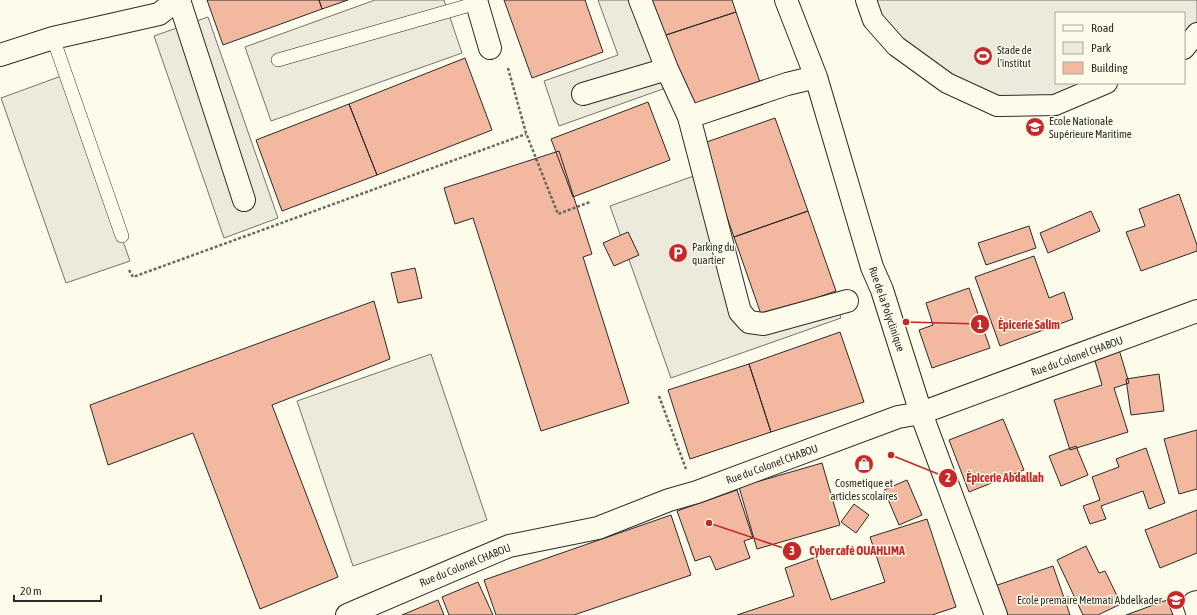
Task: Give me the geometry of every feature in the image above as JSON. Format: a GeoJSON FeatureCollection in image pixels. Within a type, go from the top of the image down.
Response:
{"type":"FeatureCollection","features":[{"type":"Feature","properties":{"kind":"street"},"geometry":{"type":"LineString","coordinates":[[0,55],[53,38],[159,14],[178,0],[244,200]]}},
{"type":"Feature","properties":{"kind":"street"},"geometry":{"type":"LineString","coordinates":[[640,0],[667,69],[689,117],[740,312],[749,322],[764,324],[847,301]]}},
{"type":"Feature","properties":{"kind":"street","name":"Rue de la Polyclinique"},"geometry":{"type":"LineString","coordinates":[[786,0],[816,78],[872,267],[882,290],[921,414],[996,615]]}},
{"type":"Feature","properties":{"kind":"street"},"geometry":{"type":"LineString","coordinates":[[866,0],[873,20],[896,46],[947,83],[997,106],[1055,105],[1105,84]]}},
{"type":"Feature","properties":{"kind":"street"},"geometry":{"type":"LineString","coordinates":[[477,1],[490,48]]}},
{"type":"Feature","properties":{"kind":"street"},"geometry":{"type":"LineString","coordinates":[[1185,48],[1197,33]]}},
{"type":"Feature","properties":{"kind":"street"},"geometry":{"type":"LineString","coordinates":[[583,94],[667,69]]}},
{"type":"Feature","properties":{"kind":"street"},"geometry":{"type":"LineString","coordinates":[[689,117],[787,84],[816,78]]}},
{"type":"Feature","properties":{"kind":"street","name":"Rue du Colonel CHABOU"},"geometry":{"type":"LineString","coordinates":[[347,615],[509,546],[598,528],[669,500],[697,492],[898,417],[921,414],[1197,311]]}},
{"type":"Feature","properties":{"kind":"street"},"geometry":{"type":"LineString","coordinates":[[1197,602],[1194,603],[1197,612]]}},
{"type":"Feature","properties":{"kind":"lane"},"geometry":{"type":"LineString","coordinates":[[278,60],[477,1]]}},
{"type":"Feature","properties":{"kind":"lane"},"geometry":{"type":"LineString","coordinates":[[53,38],[122,236]]}},
{"type":"Feature","properties":{"kind":"path"},"geometry":{"type":"LineString","coordinates":[[507,67],[526,133],[558,214],[590,202]]}},
{"type":"Feature","properties":{"kind":"path"},"geometry":{"type":"LineString","coordinates":[[129,270],[133,277],[526,134]]}},
{"type":"Feature","properties":{"kind":"path"},"geometry":{"type":"LineString","coordinates":[[660,396],[685,468]]}},
{"type":"Feature","properties":{"kind":"green space","name":"Stade de l'institut"},"geometry":{"type":"Polygon","coordinates":[[[866,0],[1197,0],[1197,33],[1185,48],[1185,12],[1055,12],[1055,84],[1105,84],[1057,105],[997,106],[896,46],[866,0]]]}},
{"type":"Feature","properties":{"kind":"shaded area"},"geometry":{"type":"Polygon","coordinates":[[[375,0],[444,0],[462,53],[271,121],[245,47],[375,0]]]}},
{"type":"Feature","properties":{"kind":"shaded area"},"geometry":{"type":"Polygon","coordinates":[[[598,0],[644,0],[674,85],[559,126],[544,81],[618,55],[598,0]]]}},
{"type":"Feature","properties":{"kind":"shaded area"},"geometry":{"type":"Polygon","coordinates":[[[208,17],[278,218],[224,238],[154,36],[208,17]]]}},
{"type":"Feature","properties":{"kind":"shaded area"},"geometry":{"type":"Polygon","coordinates":[[[64,75],[130,261],[66,283],[1,98],[64,75]]]}},
{"type":"Feature","properties":{"kind":"shaded area","name":"Parking du quartier"},"geometry":{"type":"Polygon","coordinates":[[[702,173],[757,328],[835,299],[841,318],[671,378],[610,206],[702,173]]]}},
{"type":"Feature","properties":{"kind":"shaded area"},"geometry":{"type":"Polygon","coordinates":[[[431,354],[487,520],[353,566],[297,401],[431,354]]]}},
{"type":"Feature","properties":{"kind":"building"},"geometry":{"type":"Polygon","coordinates":[[[207,0],[319,0],[322,9],[223,45],[207,0]]]}},
{"type":"Feature","properties":{"kind":"building"},"geometry":{"type":"Polygon","coordinates":[[[319,0],[348,0],[322,9],[319,0]]]}},
{"type":"Feature","properties":{"kind":"building"},"geometry":{"type":"Polygon","coordinates":[[[504,0],[585,0],[603,52],[532,78],[504,0]]]}},
{"type":"Feature","properties":{"kind":"building"},"geometry":{"type":"Polygon","coordinates":[[[651,0],[732,0],[736,12],[663,36],[651,0]]]}},
{"type":"Feature","properties":{"kind":"building"},"geometry":{"type":"Polygon","coordinates":[[[736,12],[761,85],[688,111],[663,36],[736,12]]]}},
{"type":"Feature","properties":{"kind":"building"},"geometry":{"type":"Polygon","coordinates":[[[465,58],[492,130],[377,175],[349,104],[465,58]]]}},
{"type":"Feature","properties":{"kind":"building"},"geometry":{"type":"Polygon","coordinates":[[[648,102],[670,160],[573,197],[551,139],[648,102]]]}},
{"type":"Feature","properties":{"kind":"building"},"geometry":{"type":"Polygon","coordinates":[[[349,104],[377,175],[282,211],[256,140],[349,104]]]}},
{"type":"Feature","properties":{"kind":"building"},"geometry":{"type":"Polygon","coordinates":[[[775,118],[808,211],[734,237],[701,144],[775,118]]]}},
{"type":"Feature","properties":{"kind":"building"},"geometry":{"type":"Polygon","coordinates":[[[559,151],[592,254],[583,257],[629,403],[541,431],[473,218],[455,224],[444,188],[559,151]]]}},
{"type":"Feature","properties":{"kind":"building"},"geometry":{"type":"Polygon","coordinates":[[[1179,194],[1197,245],[1197,251],[1141,271],[1126,232],[1145,226],[1139,209],[1179,194]]]}},
{"type":"Feature","properties":{"kind":"building"},"geometry":{"type":"Polygon","coordinates":[[[808,211],[836,291],[762,317],[734,237],[808,211]]]}},
{"type":"Feature","properties":{"kind":"building"},"geometry":{"type":"Polygon","coordinates":[[[1091,211],[1100,231],[1048,253],[1040,233],[1091,211]]]}},
{"type":"Feature","properties":{"kind":"building"},"geometry":{"type":"Polygon","coordinates":[[[1029,226],[1036,248],[986,265],[978,243],[1029,226]]]}},
{"type":"Feature","properties":{"kind":"building"},"geometry":{"type":"Polygon","coordinates":[[[628,232],[639,255],[614,266],[603,243],[628,232]]]}},
{"type":"Feature","properties":{"kind":"building"},"geometry":{"type":"Polygon","coordinates":[[[1034,256],[1049,298],[1064,292],[1073,319],[1000,346],[975,277],[1034,256]]]}},
{"type":"Feature","properties":{"kind":"building"},"geometry":{"type":"Polygon","coordinates":[[[415,268],[422,298],[398,303],[391,273],[415,268]]]}},
{"type":"Feature","properties":{"kind":"building"},"geometry":{"type":"Polygon","coordinates":[[[969,288],[990,348],[932,368],[919,330],[933,325],[926,303],[969,288]]]}},
{"type":"Feature","properties":{"kind":"building"},"geometry":{"type":"Polygon","coordinates":[[[374,301],[390,359],[272,405],[338,577],[260,609],[193,433],[108,465],[90,405],[374,301]]]}},
{"type":"Feature","properties":{"kind":"building"},"geometry":{"type":"Polygon","coordinates":[[[840,332],[864,402],[771,432],[749,364],[840,332]]]}},
{"type":"Feature","properties":{"kind":"building"},"geometry":{"type":"Polygon","coordinates":[[[1118,346],[1129,383],[1114,388],[1128,432],[1070,450],[1054,400],[1102,385],[1093,354],[1118,346]]]}},
{"type":"Feature","properties":{"kind":"building"},"geometry":{"type":"Polygon","coordinates":[[[749,364],[771,432],[690,459],[668,390],[749,364]]]}},
{"type":"Feature","properties":{"kind":"building"},"geometry":{"type":"Polygon","coordinates":[[[1159,374],[1164,411],[1131,415],[1126,379],[1159,374]]]}},
{"type":"Feature","properties":{"kind":"building"},"geometry":{"type":"Polygon","coordinates":[[[1003,419],[1024,470],[969,492],[949,440],[1003,419]]]}},
{"type":"Feature","properties":{"kind":"building"},"geometry":{"type":"Polygon","coordinates":[[[1197,430],[1197,489],[1179,494],[1164,439],[1197,430]]]}},
{"type":"Feature","properties":{"kind":"building"},"geometry":{"type":"Polygon","coordinates":[[[1076,446],[1088,475],[1061,486],[1049,456],[1076,446]]]}},
{"type":"Feature","properties":{"kind":"building"},"geometry":{"type":"Polygon","coordinates":[[[1146,448],[1165,503],[1149,509],[1143,491],[1101,506],[1106,519],[1090,524],[1083,506],[1100,500],[1092,477],[1119,467],[1116,459],[1146,448]]]}},
{"type":"Feature","properties":{"kind":"building"},"geometry":{"type":"Polygon","coordinates":[[[822,463],[840,525],[757,549],[739,487],[822,463]]]}},
{"type":"Feature","properties":{"kind":"building"},"geometry":{"type":"Polygon","coordinates":[[[907,480],[922,515],[899,525],[884,490],[907,480]]]}},
{"type":"Feature","properties":{"kind":"building"},"geometry":{"type":"Polygon","coordinates":[[[737,490],[753,538],[744,541],[750,558],[716,570],[710,556],[695,561],[677,511],[737,490]]]}},
{"type":"Feature","properties":{"kind":"building"},"geometry":{"type":"Polygon","coordinates":[[[854,504],[869,515],[856,533],[841,522],[854,504]]]}},
{"type":"Feature","properties":{"kind":"building"},"geometry":{"type":"Polygon","coordinates":[[[1197,510],[1197,553],[1160,568],[1145,530],[1197,510]]]}},
{"type":"Feature","properties":{"kind":"building"},"geometry":{"type":"Polygon","coordinates":[[[671,515],[691,575],[574,615],[496,615],[484,580],[671,515]]]}},
{"type":"Feature","properties":{"kind":"building"},"geometry":{"type":"Polygon","coordinates":[[[927,519],[956,607],[932,615],[737,615],[794,596],[785,568],[816,557],[831,600],[885,582],[870,537],[927,519]]]}},
{"type":"Feature","properties":{"kind":"building"},"geometry":{"type":"Polygon","coordinates":[[[1086,546],[1099,573],[1105,571],[1121,604],[1098,615],[1083,615],[1057,560],[1086,546]]]}},
{"type":"Feature","properties":{"kind":"building"},"geometry":{"type":"Polygon","coordinates":[[[1053,566],[1070,615],[988,615],[980,591],[1053,566]]]}},
{"type":"Feature","properties":{"kind":"building"},"geometry":{"type":"Polygon","coordinates":[[[478,582],[493,615],[449,615],[442,597],[478,582]]]}},
{"type":"Feature","properties":{"kind":"building"},"geometry":{"type":"Polygon","coordinates":[[[438,600],[444,615],[402,615],[438,600]]]}},
{"type":"Feature","properties":{"kind":"building"},"geometry":{"type":"Polygon","coordinates":[[[1167,600],[1173,615],[1126,615],[1167,600]]]}},
{"type":"Feature","properties":{"kind":"place","name":"Stade de l'institut"},"geometry":{"type":"Point","coordinates":[983,56]}},
{"type":"Feature","properties":{"kind":"place","name":"Ecole Nationale Supérieure Maritime"},"geometry":{"type":"Point","coordinates":[1035,127]}},
{"type":"Feature","properties":{"kind":"place","name":"Parking du quartier"},"geometry":{"type":"Point","coordinates":[678,253]}},
{"type":"Feature","properties":{"kind":"place","name":"Épicerie Salim"},"geometry":{"type":"Point","coordinates":[906,322]}},
{"type":"Feature","properties":{"kind":"place","name":"Épicerie Abdallah"},"geometry":{"type":"Point","coordinates":[891,455]}},
{"type":"Feature","properties":{"kind":"place","name":"Cosmetique et articles scolaires"},"geometry":{"type":"Point","coordinates":[864,464]}},
{"type":"Feature","properties":{"kind":"place","name":"Cyber café OUAHLIMA"},"geometry":{"type":"Point","coordinates":[709,523]}},
{"type":"Feature","properties":{"kind":"place","name":"Ecole premaire Metmati Abdelkader"},"geometry":{"type":"Point","coordinates":[1176,600]}}]}
